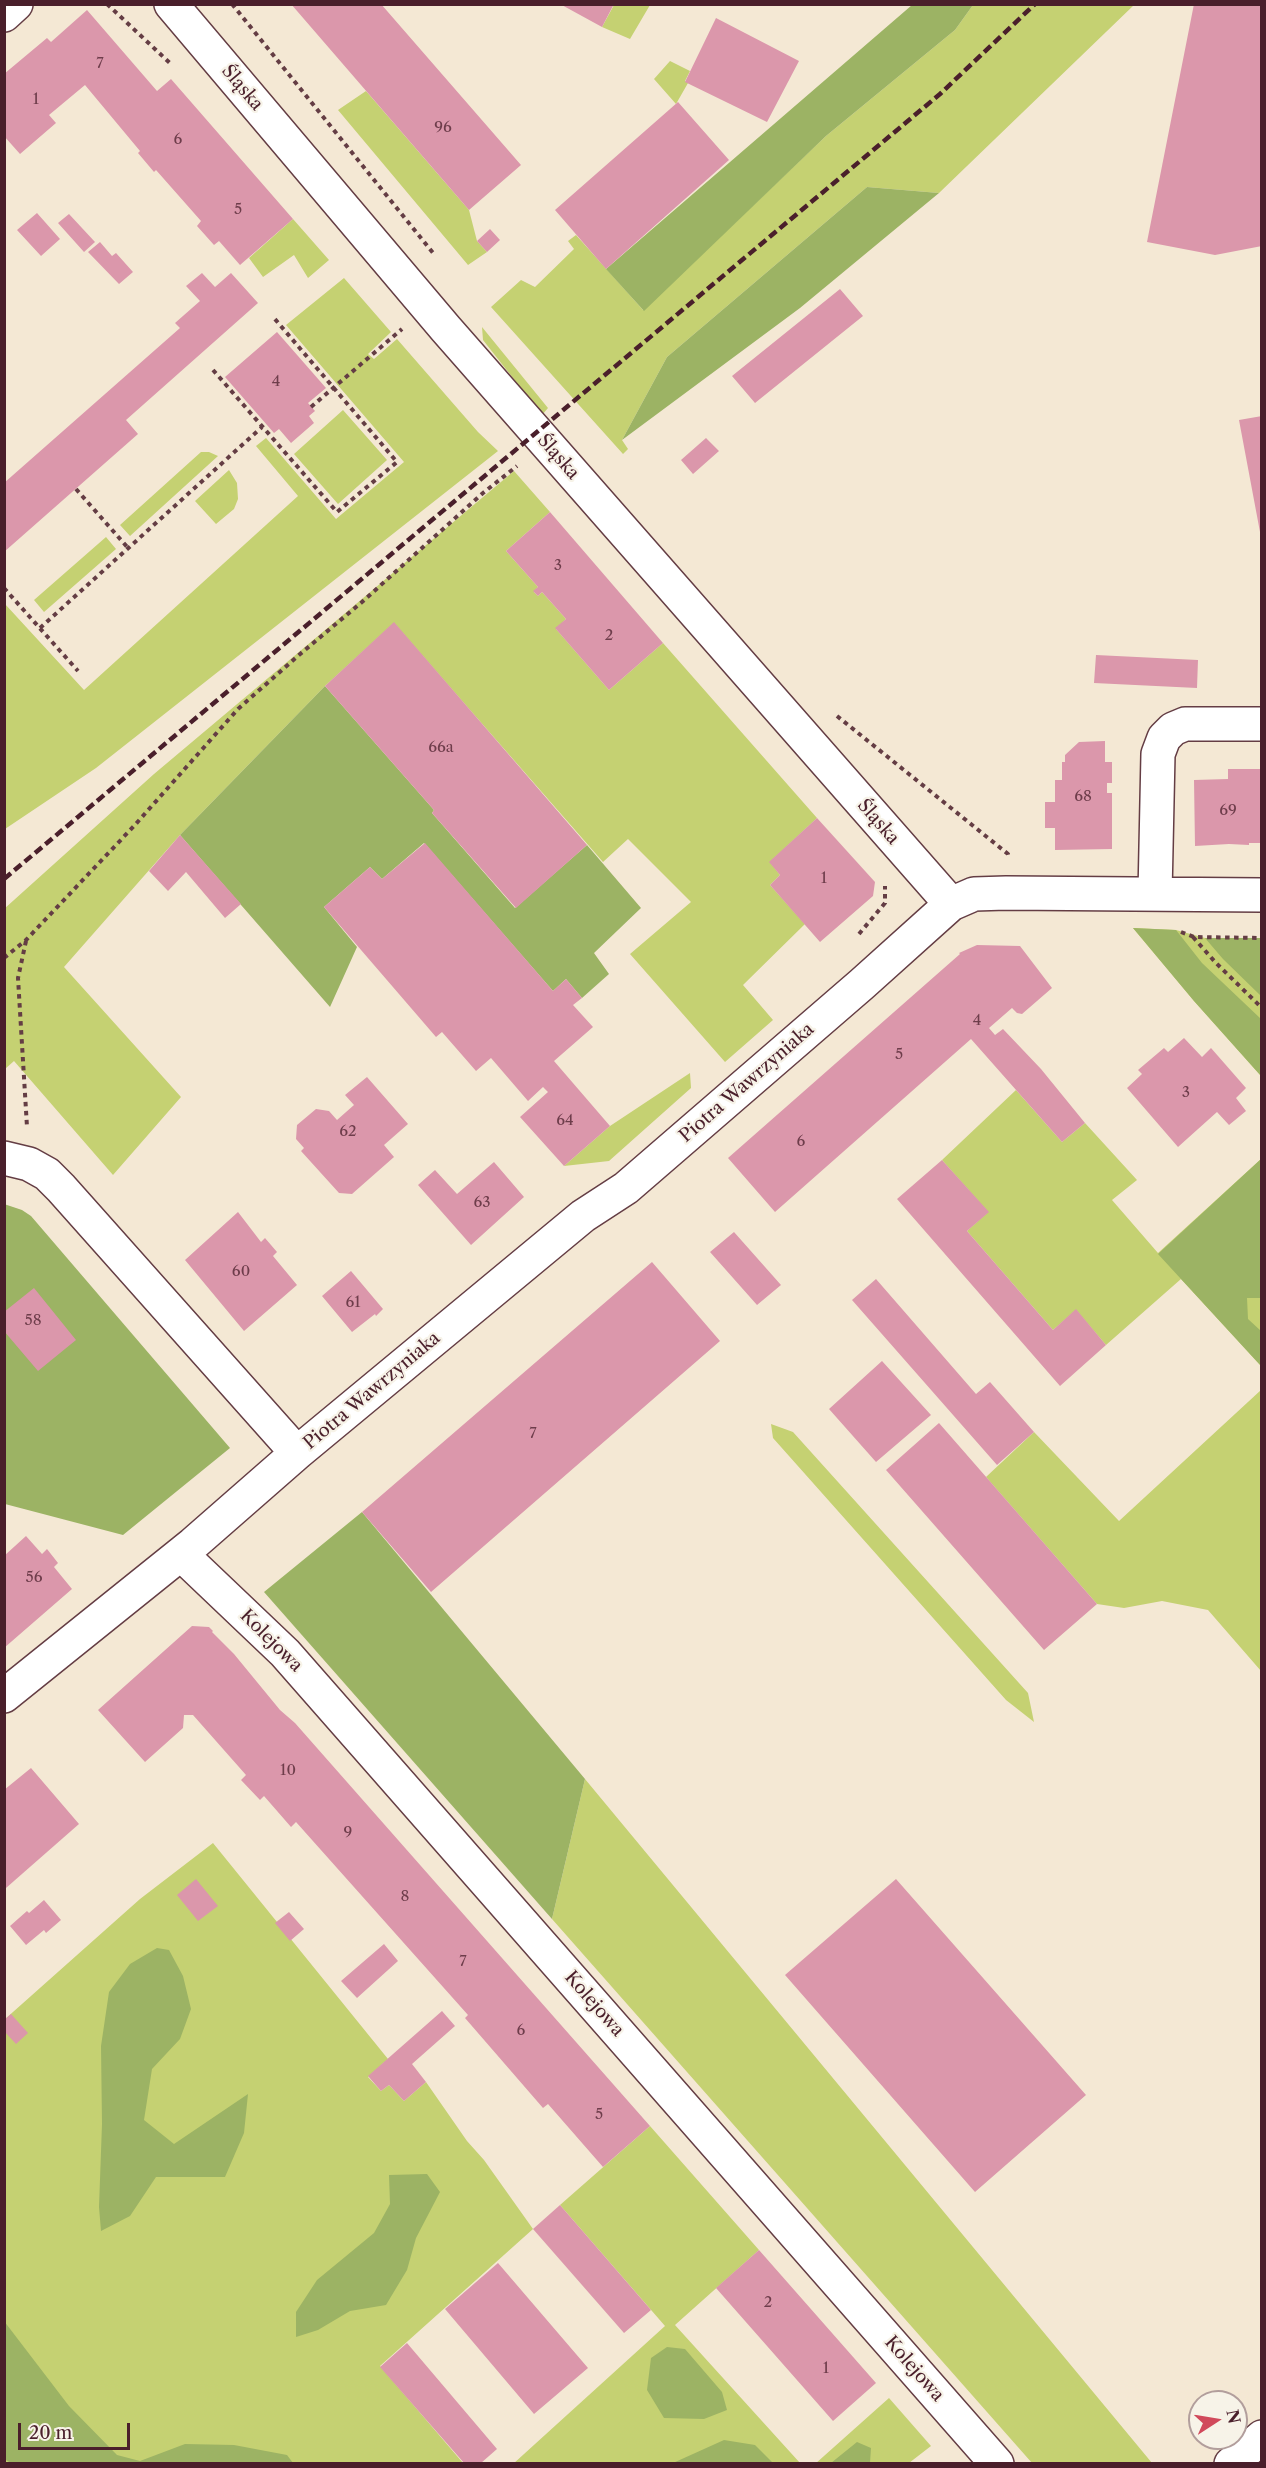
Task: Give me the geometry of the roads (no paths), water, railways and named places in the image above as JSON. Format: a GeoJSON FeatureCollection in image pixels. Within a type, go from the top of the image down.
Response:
{"type":"FeatureCollection","features":[{"type":"Feature","properties":{"kind":"street"},"geometry":{"type":"LineString","coordinates":[[4,15],[16,4]]}},
{"type":"Feature","properties":{"kind":"street","name":"Śląska"},"geometry":{"type":"LineString","coordinates":[[171,4],[446,329],[951,904]]}},
{"type":"Feature","properties":{"kind":"street"},"geometry":{"type":"LineString","coordinates":[[1155,894],[1158,754],[1164,738],[1177,726],[1189,723],[1262,724]]}},
{"type":"Feature","properties":{"kind":"street","name":"Piotra Wawrzyniaka"},"geometry":{"type":"LineString","coordinates":[[4,1696],[181,1554],[297,1453],[583,1216],[626,1188],[951,904],[975,894],[1006,893],[1262,895]]}},
{"type":"Feature","properties":{"kind":"street","name":"Piotra Wawrzyniaka"},"geometry":{"type":"LineString","coordinates":[[17,1161],[47,1174],[61,1188],[297,1453]]}},
{"type":"Feature","properties":{"kind":"street","name":"Kolejowa"},"geometry":{"type":"LineString","coordinates":[[181,1554],[285,1653],[997,2463]]}},
{"type":"Feature","properties":{"kind":"street"},"geometry":{"type":"LineString","coordinates":[[1231,2463],[1262,2437]]}},
{"type":"Feature","properties":{"kind":"railway"},"geometry":{"type":"LineString","coordinates":[[4,879],[940,94],[1035,4]]}}]}
